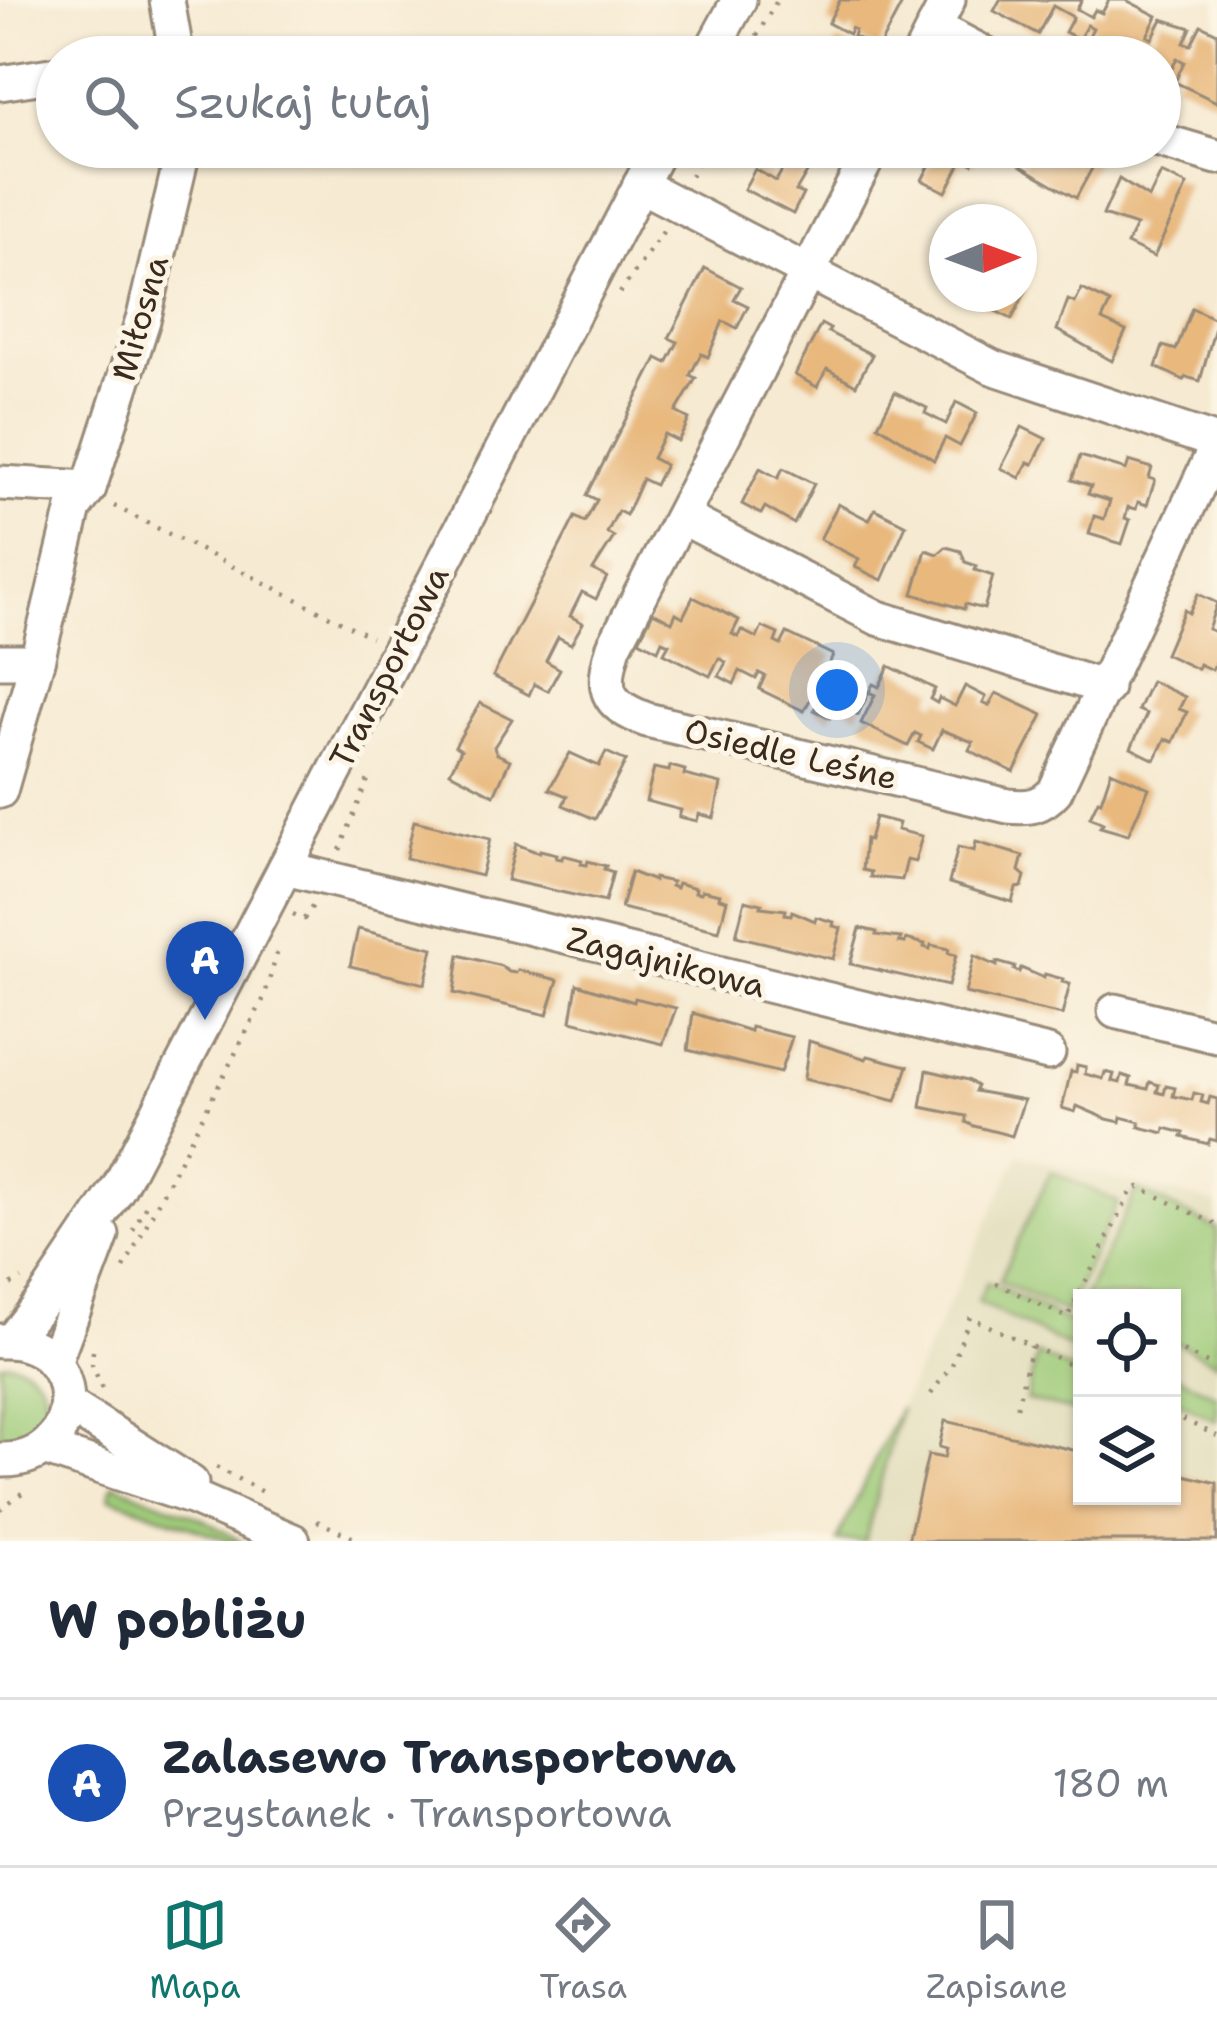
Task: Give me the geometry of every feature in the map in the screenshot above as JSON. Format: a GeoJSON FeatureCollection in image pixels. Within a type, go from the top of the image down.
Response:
{"type":"FeatureCollection","features":[{"type":"Feature","properties":{"kind":"street"},"geometry":{"type":"LineString","coordinates":[[167,0],[170,36]]}},
{"type":"Feature","properties":{"kind":"street"},"geometry":{"type":"LineString","coordinates":[[719,36],[739,0]]}},
{"type":"Feature","properties":{"kind":"street"},"geometry":{"type":"LineString","coordinates":[[0,83],[36,77]]}},
{"type":"Feature","properties":{"kind":"street"},"geometry":{"type":"LineString","coordinates":[[1181,146],[1217,157]]}},
{"type":"Feature","properties":{"kind":"street","name":"Miłosna"},"geometry":{"type":"LineString","coordinates":[[0,791],[74,508],[96,497],[179,168]]}},
{"type":"Feature","properties":{"kind":"street","name":"Transportowa"},"geometry":{"type":"LineString","coordinates":[[54,1362],[285,868],[649,168]]}},
{"type":"Feature","properties":{"kind":"street","name":"Osiedle Leśne"},"geometry":{"type":"LineString","coordinates":[[640,185],[810,272],[992,368],[1217,443],[1106,688],[1055,791],[1045,802],[1022,808],[632,714],[612,700],[607,669],[614,646],[810,272],[862,168]]}},
{"type":"Feature","properties":{"kind":"street"},"geometry":{"type":"LineString","coordinates":[[0,484],[96,497]]}},
{"type":"Feature","properties":{"kind":"street"},"geometry":{"type":"LineString","coordinates":[[682,517],[878,618],[1106,688]]}},
{"type":"Feature","properties":{"kind":"street"},"geometry":{"type":"LineString","coordinates":[[0,661],[37,661]]}},
{"type":"Feature","properties":{"kind":"street","name":"Zagajnikowa"},"geometry":{"type":"LineString","coordinates":[[285,868],[1048,1053]]}},
{"type":"Feature","properties":{"kind":"street"},"geometry":{"type":"LineString","coordinates":[[1115,1011],[1217,1036]]}},
{"type":"Feature","properties":{"kind":"street","name":"Transportowa"},"geometry":{"type":"LineString","coordinates":[[6,1340],[135,1190]]}},
{"type":"Feature","properties":{"kind":"street"},"geometry":{"type":"LineString","coordinates":[[0,1460],[27,1457],[44,1448],[62,1426],[67,1404],[64,1378],[54,1362],[31,1345],[6,1340]]}},
{"type":"Feature","properties":{"kind":"street"},"geometry":{"type":"LineString","coordinates":[[67,1404],[304,1530]]}},
{"type":"Feature","properties":{"kind":"street"},"geometry":{"type":"LineString","coordinates":[[44,1448],[257,1507]]}},
{"type":"Feature","properties":{"kind":"path"},"geometry":{"type":"LineString","coordinates":[[757,36],[777,0]]}},
{"type":"Feature","properties":{"kind":"path"},"geometry":{"type":"LineString","coordinates":[[621,292],[678,205],[695,168]]}},
{"type":"Feature","properties":{"kind":"path"},"geometry":{"type":"LineString","coordinates":[[96,497],[382,642]]}},
{"type":"Feature","properties":{"kind":"path"},"geometry":{"type":"LineString","coordinates":[[284,909],[304,919],[326,879],[371,770]]}},
{"type":"Feature","properties":{"kind":"path"},"geometry":{"type":"LineString","coordinates":[[1084,1289],[1132,1190],[1139,1187],[1217,1225]]}},
{"type":"Feature","properties":{"kind":"path"},"geometry":{"type":"LineString","coordinates":[[119,1257],[135,1190]]}},
{"type":"Feature","properties":{"kind":"path"},"geometry":{"type":"LineString","coordinates":[[996,1283],[1066,1318],[1073,1308]]}},
{"type":"Feature","properties":{"kind":"path"},"geometry":{"type":"LineString","coordinates":[[931,1394],[952,1365],[970,1317],[1073,1366]]}},
{"type":"Feature","properties":{"kind":"path"},"geometry":{"type":"LineString","coordinates":[[93,1345],[92,1364],[108,1399]]}},
{"type":"Feature","properties":{"kind":"path"},"geometry":{"type":"LineString","coordinates":[[1017,1407],[1031,1346]]}},
{"type":"Feature","properties":{"kind":"path"},"geometry":{"type":"LineString","coordinates":[[1181,1350],[1217,1368]]}},
{"type":"Feature","properties":{"kind":"path"},"geometry":{"type":"LineString","coordinates":[[1181,1418],[1217,1436]]}},
{"type":"Feature","properties":{"kind":"path"},"geometry":{"type":"LineString","coordinates":[[213,1466],[257,1507]]}},
{"type":"Feature","properties":{"kind":"path"},"geometry":{"type":"LineString","coordinates":[[0,1509],[33,1487]]}},
{"type":"Feature","properties":{"kind":"path"},"geometry":{"type":"LineString","coordinates":[[304,1530],[361,1541]]}},
{"type":"Feature","properties":{"kind":"shaded area"},"geometry":{"type":"Polygon","coordinates":[[[1019,1155],[1217,1204],[1217,1541],[837,1541],[1019,1155]]]}},
{"type":"Feature","properties":{"kind":"green space"},"geometry":{"type":"Polygon","coordinates":[[[1051,1171],[1118,1202],[1077,1289],[1073,1289],[1066,1313],[999,1281],[1051,1171]]]}},
{"type":"Feature","properties":{"kind":"green space"},"geometry":{"type":"Polygon","coordinates":[[[1137,1190],[1217,1229],[1217,1363],[1181,1345],[1181,1289],[1088,1289],[1137,1190]]]}},
{"type":"Feature","properties":{"kind":"green space"},"geometry":{"type":"Polygon","coordinates":[[[987,1282],[1073,1325],[1073,1350],[978,1302],[987,1282]]]}},
{"type":"Feature","properties":{"kind":"green space"},"geometry":{"type":"Polygon","coordinates":[[[1037,1354],[1073,1372],[1073,1411],[1026,1400],[1037,1354]]]}},
{"type":"Feature","properties":{"kind":"green space"},"geometry":{"type":"Polygon","coordinates":[[[0,1363],[27,1368],[38,1379],[45,1405],[32,1429],[0,1436],[0,1363]]]}},
{"type":"Feature","properties":{"kind":"green space"},"geometry":{"type":"Polygon","coordinates":[[[1181,1378],[1217,1396],[1217,1421],[1181,1403],[1181,1378]]]}},
{"type":"Feature","properties":{"kind":"green space"},"geometry":{"type":"Polygon","coordinates":[[[900,1407],[865,1541],[837,1541],[900,1407]]]}},
{"type":"Feature","properties":{"kind":"green space"},"geometry":{"type":"Polygon","coordinates":[[[114,1484],[201,1518],[241,1541],[109,1497],[114,1484]]]}},
{"type":"Feature","properties":{"kind":"building"},"geometry":{"type":"Polygon","coordinates":[[[840,0],[904,0],[885,36],[853,36],[855,30],[851,28],[849,34],[828,23],[840,0]]]}},
{"type":"Feature","properties":{"kind":"building"},"geometry":{"type":"Polygon","coordinates":[[[1000,0],[1082,0],[1077,9],[1091,17],[1095,10],[1102,13],[1109,0],[1126,0],[1157,16],[1147,36],[1089,36],[1093,28],[1087,25],[1081,36],[1073,36],[1065,32],[1073,17],[1053,6],[1038,34],[994,11],[1000,0]]]}},
{"type":"Feature","properties":{"kind":"building"},"geometry":{"type":"Polygon","coordinates":[[[1162,19],[1191,28],[1184,43],[1191,45],[1201,25],[1217,33],[1217,102],[1181,85],[1181,36],[1154,36],[1162,19]]]}},
{"type":"Feature","properties":{"kind":"building"},"geometry":{"type":"Polygon","coordinates":[[[783,168],[810,168],[796,191],[803,194],[793,214],[744,189],[755,169],[776,181],[783,168]]]}},
{"type":"Feature","properties":{"kind":"building"},"geometry":{"type":"Polygon","coordinates":[[[928,168],[958,168],[946,192],[922,180],[928,168]]]}},
{"type":"Feature","properties":{"kind":"building"},"geometry":{"type":"Polygon","coordinates":[[[1024,168],[1092,168],[1076,198],[1024,168]]]}},
{"type":"Feature","properties":{"kind":"building"},"geometry":{"type":"Polygon","coordinates":[[[1161,173],[1187,185],[1154,257],[1127,244],[1136,226],[1103,215],[1119,179],[1149,198],[1161,173]]]}},
{"type":"Feature","properties":{"kind":"building"},"geometry":{"type":"Polygon","coordinates":[[[705,268],[741,287],[734,299],[748,306],[737,328],[723,321],[708,357],[701,354],[690,375],[696,378],[676,412],[689,419],[684,430],[678,441],[664,434],[652,458],[665,465],[655,485],[642,479],[626,515],[618,511],[607,533],[614,537],[593,570],[607,577],[596,599],[582,592],[570,616],[583,623],[571,644],[558,637],[546,661],[560,669],[548,691],[534,684],[529,695],[493,676],[575,517],[585,522],[597,500],[587,495],[657,358],[667,363],[678,342],[669,338],[705,268]]]}},
{"type":"Feature","properties":{"kind":"building"},"geometry":{"type":"Polygon","coordinates":[[[1082,289],[1110,303],[1102,320],[1126,331],[1112,361],[1057,330],[1068,300],[1075,303],[1082,289]]]}},
{"type":"Feature","properties":{"kind":"building"},"geometry":{"type":"Polygon","coordinates":[[[1192,308],[1217,320],[1200,381],[1184,380],[1156,367],[1163,346],[1176,350],[1192,308]]]}},
{"type":"Feature","properties":{"kind":"building"},"geometry":{"type":"Polygon","coordinates":[[[821,324],[872,355],[856,385],[827,369],[817,387],[795,375],[821,324]]]}},
{"type":"Feature","properties":{"kind":"building"},"geometry":{"type":"Polygon","coordinates":[[[895,392],[946,424],[956,402],[977,413],[960,446],[945,438],[934,460],[878,425],[895,392]]]}},
{"type":"Feature","properties":{"kind":"building"},"geometry":{"type":"Polygon","coordinates":[[[1022,427],[1046,439],[1020,478],[1001,468],[1022,427]]]}},
{"type":"Feature","properties":{"kind":"building"},"geometry":{"type":"Polygon","coordinates":[[[1080,456],[1126,470],[1129,461],[1152,468],[1149,478],[1155,480],[1147,505],[1138,502],[1136,509],[1128,507],[1125,518],[1130,520],[1122,544],[1089,534],[1094,516],[1104,519],[1110,501],[1088,494],[1091,486],[1072,480],[1080,456]]]}},
{"type":"Feature","properties":{"kind":"building"},"geometry":{"type":"Polygon","coordinates":[[[760,468],[778,478],[783,468],[814,484],[794,524],[765,507],[761,514],[742,504],[760,468]]]}},
{"type":"Feature","properties":{"kind":"building"},"geometry":{"type":"Polygon","coordinates":[[[838,504],[869,520],[875,509],[906,525],[882,580],[855,567],[859,559],[820,539],[838,504]]]}},
{"type":"Feature","properties":{"kind":"building"},"geometry":{"type":"Polygon","coordinates":[[[946,547],[961,551],[965,562],[977,566],[975,570],[993,576],[984,609],[965,604],[964,609],[913,594],[926,550],[938,554],[946,547]]]}},
{"type":"Feature","properties":{"kind":"building"},"geometry":{"type":"Polygon","coordinates":[[[1198,594],[1217,603],[1208,629],[1217,633],[1217,660],[1212,670],[1199,664],[1197,669],[1165,654],[1184,610],[1189,613],[1198,594]]]}},
{"type":"Feature","properties":{"kind":"building"},"geometry":{"type":"Polygon","coordinates":[[[693,597],[739,620],[732,634],[738,637],[741,630],[757,638],[762,627],[778,634],[775,642],[781,645],[787,633],[833,655],[828,667],[834,670],[836,665],[852,673],[848,681],[869,692],[858,715],[837,704],[830,718],[814,710],[821,695],[814,692],[804,711],[759,689],[765,676],[759,673],[756,679],[740,671],[734,684],[719,676],[726,662],[719,658],[710,676],[664,653],[669,644],[662,641],[658,650],[639,640],[653,612],[672,622],[676,613],[683,617],[693,597]]]}},
{"type":"Feature","properties":{"kind":"building"},"geometry":{"type":"Polygon","coordinates":[[[889,666],[935,689],[930,699],[937,703],[939,698],[955,706],[965,686],[986,697],[983,703],[989,706],[996,693],[1043,715],[1014,772],[969,750],[973,742],[942,730],[933,749],[918,742],[921,736],[915,733],[908,746],[861,723],[875,695],[869,692],[873,684],[879,687],[889,666]]]}},
{"type":"Feature","properties":{"kind":"building"},"geometry":{"type":"Polygon","coordinates":[[[1151,681],[1185,697],[1179,709],[1187,712],[1173,742],[1165,739],[1155,760],[1131,748],[1147,714],[1138,710],[1151,681]]]}},
{"type":"Feature","properties":{"kind":"building"},"geometry":{"type":"Polygon","coordinates":[[[480,703],[512,719],[494,747],[510,760],[494,795],[450,772],[461,750],[455,746],[480,703]]]}},
{"type":"Feature","properties":{"kind":"building"},"geometry":{"type":"Polygon","coordinates":[[[606,752],[626,761],[595,819],[563,805],[567,796],[549,789],[570,753],[599,766],[606,752]]]}},
{"type":"Feature","properties":{"kind":"building"},"geometry":{"type":"Polygon","coordinates":[[[670,766],[685,770],[684,775],[721,784],[714,818],[679,817],[681,810],[646,801],[654,768],[669,771],[670,766]]]}},
{"type":"Feature","properties":{"kind":"building"},"geometry":{"type":"Polygon","coordinates":[[[1111,771],[1149,788],[1128,835],[1100,827],[1103,823],[1090,817],[1111,771]]]}},
{"type":"Feature","properties":{"kind":"building"},"geometry":{"type":"Polygon","coordinates":[[[875,817],[899,823],[897,830],[922,836],[915,862],[907,860],[902,880],[870,877],[871,872],[862,870],[865,839],[869,840],[875,817]]]}},
{"type":"Feature","properties":{"kind":"building"},"geometry":{"type":"Polygon","coordinates":[[[414,821],[490,839],[481,876],[406,858],[414,821]]]}},
{"type":"Feature","properties":{"kind":"building"},"geometry":{"type":"Polygon","coordinates":[[[976,842],[1023,856],[1019,871],[1025,876],[1012,902],[949,883],[958,847],[974,851],[976,842]]]}},
{"type":"Feature","properties":{"kind":"building"},"geometry":{"type":"Polygon","coordinates":[[[516,844],[557,854],[556,858],[563,855],[582,860],[581,864],[606,866],[613,872],[605,902],[507,880],[516,844]]]}},
{"type":"Feature","properties":{"kind":"building"},"geometry":{"type":"Polygon","coordinates":[[[631,872],[672,882],[676,888],[678,883],[696,888],[695,892],[720,894],[719,898],[727,900],[719,931],[621,908],[631,872]]]}},
{"type":"Feature","properties":{"kind":"building"},"geometry":{"type":"Polygon","coordinates":[[[745,900],[786,910],[785,914],[792,911],[815,921],[816,917],[834,922],[833,926],[841,928],[833,959],[736,936],[745,900]]]}},
{"type":"Feature","properties":{"kind":"building"},"geometry":{"type":"Polygon","coordinates":[[[860,928],[901,938],[899,942],[906,939],[930,949],[931,945],[949,949],[948,953],[956,955],[948,986],[850,964],[860,928]]]}},
{"type":"Feature","properties":{"kind":"building"},"geometry":{"type":"Polygon","coordinates":[[[358,929],[433,948],[425,984],[350,966],[358,929]]]}},
{"type":"Feature","properties":{"kind":"building"},"geometry":{"type":"Polygon","coordinates":[[[459,955],[509,972],[558,980],[547,1015],[454,993],[459,955]]]}},
{"type":"Feature","properties":{"kind":"building"},"geometry":{"type":"Polygon","coordinates":[[[974,956],[1019,972],[1021,968],[1044,978],[1045,974],[1063,979],[1070,984],[1062,1015],[965,993],[974,956]]]}},
{"type":"Feature","properties":{"kind":"building"},"geometry":{"type":"Polygon","coordinates":[[[577,984],[634,1002],[635,998],[676,1008],[663,1044],[571,1021],[577,984]]]}},
{"type":"Feature","properties":{"kind":"building"},"geometry":{"type":"Polygon","coordinates":[[[693,1013],[750,1031],[751,1027],[792,1037],[780,1073],[688,1050],[693,1013]]]}},
{"type":"Feature","properties":{"kind":"building"},"geometry":{"type":"Polygon","coordinates":[[[809,1041],[908,1066],[896,1101],[804,1079],[809,1041]]]}},
{"type":"Feature","properties":{"kind":"building"},"geometry":{"type":"Polygon","coordinates":[[[1077,1065],[1086,1067],[1085,1074],[1103,1079],[1105,1072],[1114,1074],[1112,1081],[1120,1083],[1122,1075],[1131,1078],[1129,1085],[1148,1089],[1150,1082],[1159,1085],[1157,1092],[1164,1094],[1166,1086],[1175,1088],[1173,1096],[1192,1100],[1194,1093],[1203,1095],[1201,1102],[1208,1104],[1210,1097],[1217,1099],[1217,1141],[1210,1139],[1208,1144],[1165,1128],[1164,1133],[1139,1127],[1140,1122],[1121,1117],[1120,1122],[1107,1119],[1077,1106],[1075,1112],[1062,1108],[1071,1071],[1076,1072],[1077,1065]]]}},
{"type":"Feature","properties":{"kind":"building"},"geometry":{"type":"Polygon","coordinates":[[[927,1070],[968,1080],[977,1086],[975,1091],[1024,1100],[1012,1136],[974,1126],[966,1122],[966,1116],[921,1107],[927,1070]]]}},
{"type":"Feature","properties":{"kind":"building"},"geometry":{"type":"Polygon","coordinates":[[[945,1421],[1073,1450],[1073,1505],[1181,1505],[1181,1474],[1217,1483],[1217,1541],[908,1541],[928,1455],[944,1458],[946,1449],[939,1447],[945,1421]]]}},
{"type":"Feature","properties":{"kind":"place","name":"Zalasewo Transportowa"},"geometry":{"type":"Point","coordinates":[205,1020]}}]}
